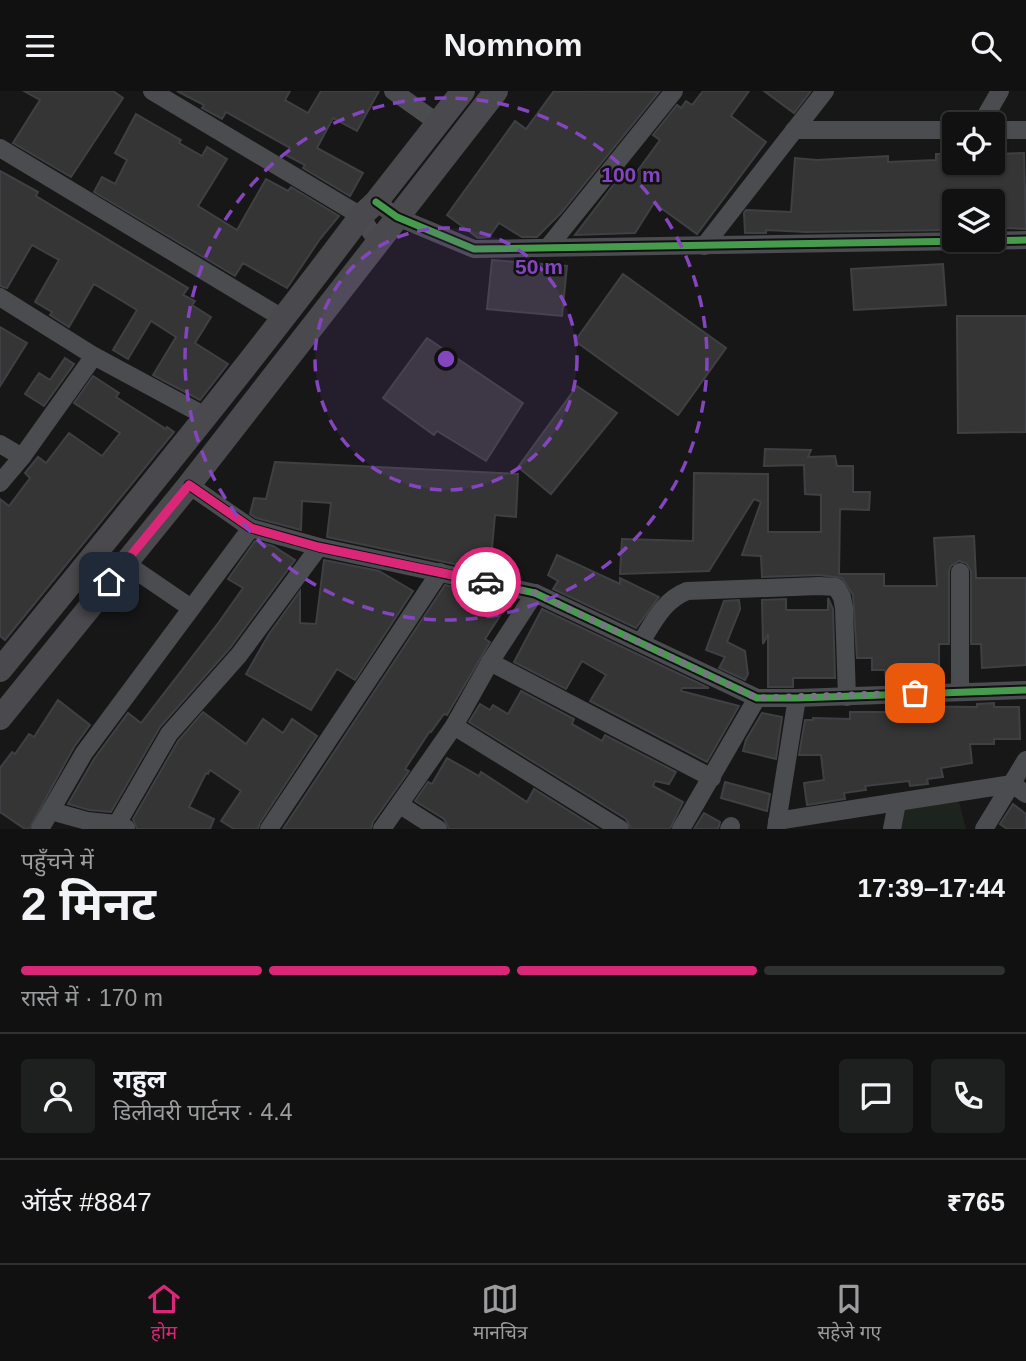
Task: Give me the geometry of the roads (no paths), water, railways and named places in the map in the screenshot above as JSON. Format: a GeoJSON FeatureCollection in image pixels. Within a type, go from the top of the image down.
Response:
{"type":"FeatureCollection","features":[{"type":"Feature","properties":{"kind":"main road"},"geometry":{"type":"LineString","coordinates":[[0,670],[207,417],[463,91]]}},
{"type":"Feature","properties":{"kind":"main road"},"geometry":{"type":"LineString","coordinates":[[0,718],[189,485],[496,91]]}},
{"type":"Feature","properties":{"kind":"street"},"geometry":{"type":"LineString","coordinates":[[152,91],[368,209],[397,217],[474,249],[1026,240]]}},
{"type":"Feature","properties":{"kind":"street"},"geometry":{"type":"LineString","coordinates":[[393,91],[438,123]]}},
{"type":"Feature","properties":{"kind":"street"},"geometry":{"type":"LineString","coordinates":[[549,246],[674,91]]}},
{"type":"Feature","properties":{"kind":"street"},"geometry":{"type":"LineString","coordinates":[[704,246],[825,91]]}},
{"type":"Feature","properties":{"kind":"street"},"geometry":{"type":"LineString","coordinates":[[988,112],[1000,91]]}},
{"type":"Feature","properties":{"kind":"street"},"geometry":{"type":"LineString","coordinates":[[794,130],[942,130]]}},
{"type":"Feature","properties":{"kind":"street"},"geometry":{"type":"LineString","coordinates":[[1005,130],[1026,130]]}},
{"type":"Feature","properties":{"kind":"street"},"geometry":{"type":"LineString","coordinates":[[0,148],[284,319]]}},
{"type":"Feature","properties":{"kind":"street"},"geometry":{"type":"LineString","coordinates":[[368,209],[377,242]]}},
{"type":"Feature","properties":{"kind":"street"},"geometry":{"type":"LineString","coordinates":[[0,297],[94,356],[207,417]]}},
{"type":"Feature","properties":{"kind":"street"},"geometry":{"type":"LineString","coordinates":[[0,483],[22,457],[94,356]]}},
{"type":"Feature","properties":{"kind":"street"},"geometry":{"type":"LineString","coordinates":[[0,444],[22,457]]}},
{"type":"Feature","properties":{"kind":"street"},"geometry":{"type":"LineString","coordinates":[[189,485],[251,528],[318,547],[535,593],[757,698],[1026,690]]}},
{"type":"Feature","properties":{"kind":"street"},"geometry":{"type":"LineString","coordinates":[[40,829],[85,753],[251,528]]}},
{"type":"Feature","properties":{"kind":"street"},"geometry":{"type":"LineString","coordinates":[[51,811],[122,827],[169,734],[239,655],[318,547]]}},
{"type":"Feature","properties":{"kind":"street"},"geometry":{"type":"LineString","coordinates":[[125,563],[191,608]]}},
{"type":"Feature","properties":{"kind":"street"},"geometry":{"type":"LineString","coordinates":[[269,829],[440,572]]}},
{"type":"Feature","properties":{"kind":"street"},"geometry":{"type":"LineString","coordinates":[[960,572],[960,691]]}},
{"type":"Feature","properties":{"kind":"street"},"geometry":{"type":"LineString","coordinates":[[641,642],[666,603],[687,590],[836,587],[844,608],[847,697]]}},
{"type":"Feature","properties":{"kind":"street"},"geometry":{"type":"LineString","coordinates":[[382,829],[454,726],[489,662],[535,593]]}},
{"type":"Feature","properties":{"kind":"street"},"geometry":{"type":"LineString","coordinates":[[489,662],[712,778]]}},
{"type":"Feature","properties":{"kind":"street"},"geometry":{"type":"LineString","coordinates":[[681,829],[757,698]]}},
{"type":"Feature","properties":{"kind":"street"},"geometry":{"type":"LineString","coordinates":[[797,698],[777,825],[897,803],[1019,789]]}},
{"type":"Feature","properties":{"kind":"street"},"geometry":{"type":"LineString","coordinates":[[454,726],[620,829]]}},
{"type":"Feature","properties":{"kind":"street"},"geometry":{"type":"LineString","coordinates":[[984,829],[1019,789],[1026,760]]}},
{"type":"Feature","properties":{"kind":"street"},"geometry":{"type":"LineString","coordinates":[[892,829],[897,803]]}},
{"type":"Feature","properties":{"kind":"street"},"geometry":{"type":"LineString","coordinates":[[400,805],[438,829]]}}]}
